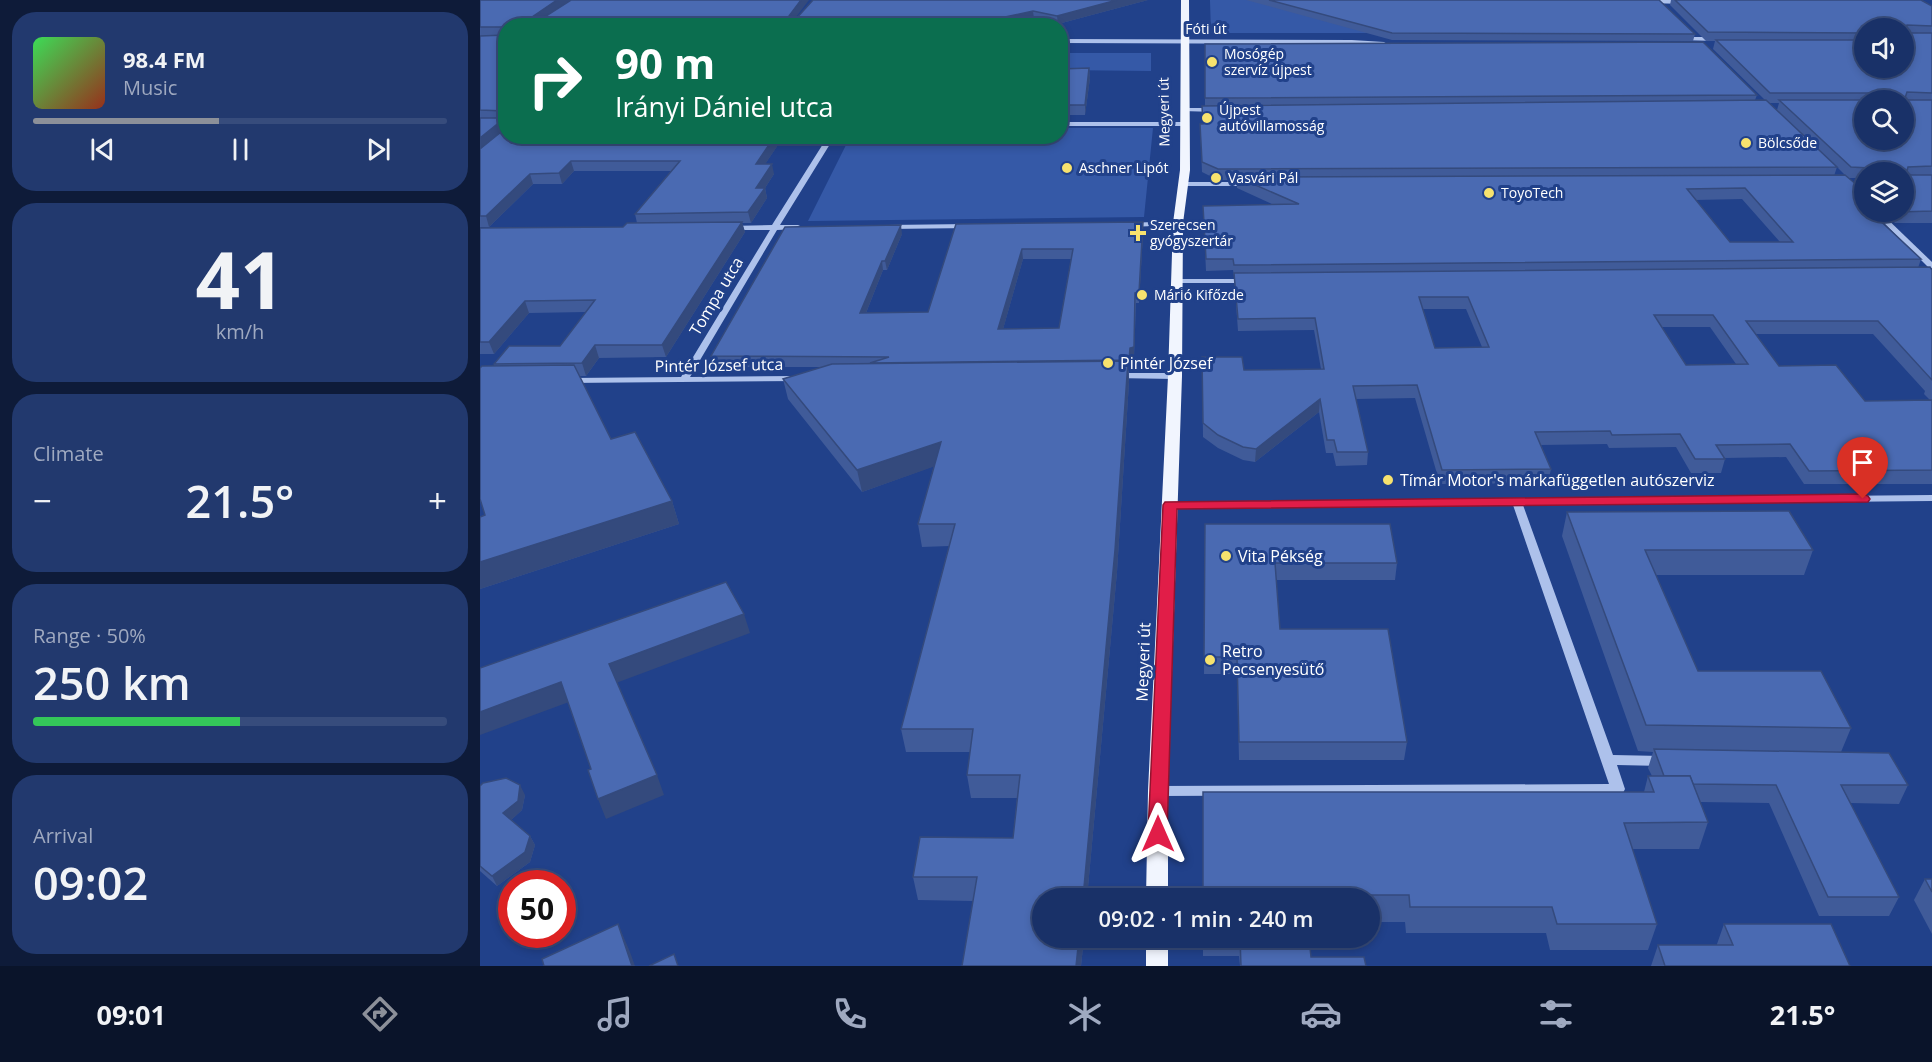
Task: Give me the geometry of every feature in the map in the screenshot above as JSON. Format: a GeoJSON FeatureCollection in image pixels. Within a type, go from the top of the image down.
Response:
{"type":"FeatureCollection","features":[{"type":"Feature","properties":{"kind":"main road","name":"Megyeri út"},"geometry":{"type":"LineString","coordinates":[[1157,888],[1158,791],[1175,375],[1178,223],[1184,184],[1185,0]]}},
{"type":"Feature","properties":{"kind":"main road"},"geometry":{"type":"LineString","coordinates":[[1157,948],[1157,966]]}},
{"type":"Feature","properties":{"kind":"street"},"geometry":{"type":"LineString","coordinates":[[1659,1],[1667,9]]}},
{"type":"Feature","properties":{"kind":"street"},"geometry":{"type":"LineString","coordinates":[[1636,2],[1695,2]]}},
{"type":"Feature","properties":{"kind":"street"},"geometry":{"type":"LineString","coordinates":[[1691,32],[1705,46]]}},
{"type":"Feature","properties":{"kind":"street"},"geometry":{"type":"LineString","coordinates":[[1675,39],[1722,39]]}},
{"type":"Feature","properties":{"kind":"street","name":"Fóti út"},"geometry":{"type":"LineString","coordinates":[[1068,41],[1393,42]]}},
{"type":"Feature","properties":{"kind":"street"},"geometry":{"type":"LineString","coordinates":[[1671,46],[1717,46]]}},
{"type":"Feature","properties":{"kind":"street"},"geometry":{"type":"LineString","coordinates":[[1184,110],[1230,110]]}},
{"type":"Feature","properties":{"kind":"street"},"geometry":{"type":"LineString","coordinates":[[1068,124],[1185,124]]}},
{"type":"Feature","properties":{"kind":"street","name":"Tompa utca"},"geometry":{"type":"LineString","coordinates":[[684,380],[827,144]]}},
{"type":"Feature","properties":{"kind":"street"},"geometry":{"type":"LineString","coordinates":[[1184,184],[1255,184]]}},
{"type":"Feature","properties":{"kind":"street"},"geometry":{"type":"LineString","coordinates":[[1886,222],[1932,266]]}},
{"type":"Feature","properties":{"kind":"street"},"geometry":{"type":"LineString","coordinates":[[1115,225],[1178,223]]}},
{"type":"Feature","properties":{"kind":"street"},"geometry":{"type":"LineString","coordinates":[[880,227],[973,226]]}},
{"type":"Feature","properties":{"kind":"street"},"geometry":{"type":"LineString","coordinates":[[716,228],[810,227]]}},
{"type":"Feature","properties":{"kind":"street"},"geometry":{"type":"LineString","coordinates":[[1177,281],[1261,281]]}},
{"type":"Feature","properties":{"kind":"street"},"geometry":{"type":"LineString","coordinates":[[1103,376],[1175,375]]}},
{"type":"Feature","properties":{"kind":"street","name":"Pintér József utca"},"geometry":{"type":"LineString","coordinates":[[560,381],[804,379]]}},
{"type":"Feature","properties":{"kind":"street"},"geometry":{"type":"LineString","coordinates":[[1170,505],[1932,498]]}},
{"type":"Feature","properties":{"kind":"street"},"geometry":{"type":"LineString","coordinates":[[1158,791],[1618,789],[1517,502]]}},
{"type":"Feature","properties":{"kind":"street"},"geometry":{"type":"LineString","coordinates":[[1609,760],[1679,761]]}},
{"type":"Feature","properties":{"kind":"shaded area"},"geometry":{"type":"Polygon","coordinates":[[[1210,0],[1260,0],[1412,33],[1211,33],[1210,0]]]}},
{"type":"Feature","properties":{"kind":"shaded area"},"geometry":{"type":"Polygon","coordinates":[[[1068,53],[1151,53],[1151,71],[1068,70],[1068,53]]]}},
{"type":"Feature","properties":{"kind":"shaded area"},"geometry":{"type":"Polygon","coordinates":[[[1068,128],[1153,128],[1144,217],[808,221],[846,144],[1068,144],[1068,128]]]}},
{"type":"Feature","properties":{"kind":"building"},"geometry":{"type":"Polygon","coordinates":[[[480,0],[557,0],[532,17],[535,18],[498,18],[498,27],[480,27],[480,0]]]}},
{"type":"Feature","properties":{"kind":"building"},"geometry":{"type":"Polygon","coordinates":[[[571,0],[801,0],[789,18],[543,18],[571,0]]]}},
{"type":"Feature","properties":{"kind":"building"},"geometry":{"type":"Polygon","coordinates":[[[813,0],[1117,0],[1057,16],[1033,11],[1000,18],[797,18],[813,0]]]}},
{"type":"Feature","properties":{"kind":"building"},"geometry":{"type":"Polygon","coordinates":[[[1269,0],[1659,0],[1695,34],[1392,33],[1269,0]]]}},
{"type":"Feature","properties":{"kind":"building"},"geometry":{"type":"Polygon","coordinates":[[[1675,0],[1921,0],[1932,6],[1932,26],[1914,25],[1914,18],[1854,18],[1854,33],[1708,32],[1675,0]]]}},
{"type":"Feature","properties":{"kind":"building"},"geometry":{"type":"Polygon","coordinates":[[[1914,33],[1932,33],[1932,93],[1914,92],[1914,90],[1854,90],[1854,93],[1770,93],[1716,40],[1854,40],[1854,78],[1914,78],[1914,33]]]}},
{"type":"Feature","properties":{"kind":"building"},"geometry":{"type":"Polygon","coordinates":[[[498,35],[498,111],[480,110],[480,36],[498,35]]]}},
{"type":"Feature","properties":{"kind":"building"},"geometry":{"type":"Polygon","coordinates":[[[1703,42],[1757,95],[1205,98],[1205,44],[1703,42]]]}},
{"type":"Feature","properties":{"kind":"building"},"geometry":{"type":"Polygon","coordinates":[[[1089,68],[1085,105],[1068,105],[1068,69],[1089,68]]]}},
{"type":"Feature","properties":{"kind":"building"},"geometry":{"type":"Polygon","coordinates":[[[1766,100],[1837,167],[1218,169],[1202,162],[1200,124],[1203,124],[1202,106],[1766,100]]]}},
{"type":"Feature","properties":{"kind":"building"},"geometry":{"type":"Polygon","coordinates":[[[1779,100],[1854,100],[1854,150],[1914,150],[1914,100],[1932,100],[1932,166],[1914,167],[1914,162],[1854,162],[1854,167],[1851,167],[1779,100]]]}},
{"type":"Feature","properties":{"kind":"building"},"geometry":{"type":"Polygon","coordinates":[[[480,118],[498,118],[498,123],[480,138],[480,118]]]}},
{"type":"Feature","properties":{"kind":"building"},"geometry":{"type":"Polygon","coordinates":[[[498,134],[498,144],[770,144],[756,164],[772,164],[756,188],[765,188],[748,212],[635,214],[680,161],[571,161],[559,173],[530,174],[486,216],[480,216],[480,149],[498,134]]]}},
{"type":"Feature","properties":{"kind":"building"},"geometry":{"type":"Polygon","coordinates":[[[1845,175],[1854,183],[1854,222],[1882,222],[1921,259],[1234,265],[1233,259],[1206,259],[1203,206],[1299,204],[1237,177],[1845,175]],[[1745,188],[1687,189],[1730,242],[1793,242],[1745,188]]]}},
{"type":"Feature","properties":{"kind":"building"},"geometry":{"type":"Polygon","coordinates":[[[1914,175],[1932,175],[1932,211],[1914,212],[1914,175]]]}},
{"type":"Feature","properties":{"kind":"building"},"geometry":{"type":"Polygon","coordinates":[[[742,222],[662,345],[595,345],[582,363],[494,364],[509,346],[560,346],[595,300],[525,301],[489,342],[480,342],[480,228],[623,227],[627,223],[742,222]]]}},
{"type":"Feature","properties":{"kind":"building"},"geometry":{"type":"Polygon","coordinates":[[[1143,222],[1139,293],[1135,293],[1134,347],[1130,348],[1129,360],[870,363],[889,357],[711,356],[785,227],[901,225],[885,261],[882,261],[860,313],[928,312],[956,224],[1143,222]],[[1022,249],[998,329],[1059,328],[1073,249],[1022,249]]]}},
{"type":"Feature","properties":{"kind":"building"},"geometry":{"type":"Polygon","coordinates":[[[1930,267],[1932,270],[1932,380],[1878,321],[1746,321],[1779,366],[1836,365],[1865,401],[1932,400],[1932,470],[1809,471],[1790,444],[1716,445],[1725,459],[1695,459],[1680,434],[1612,435],[1610,431],[1535,432],[1551,469],[1442,470],[1417,385],[1353,386],[1368,452],[1337,452],[1334,440],[1327,440],[1320,399],[1256,449],[1243,447],[1218,435],[1203,423],[1202,357],[1242,357],[1244,370],[1324,369],[1315,318],[1238,319],[1234,273],[1930,267]],[[1419,297],[1435,348],[1489,347],[1468,297],[1419,297]],[[1654,315],[1686,365],[1748,364],[1713,315],[1654,315]]]}},
{"type":"Feature","properties":{"kind":"building"},"geometry":{"type":"Polygon","coordinates":[[[1128,361],[1115,550],[1084,888],[1032,888],[1032,948],[1078,948],[1076,966],[962,966],[977,877],[913,877],[920,837],[1013,838],[1020,775],[967,775],[973,729],[901,729],[955,524],[918,524],[941,442],[857,470],[783,379],[832,364],[1128,361]]]}},
{"type":"Feature","properties":{"kind":"building"},"geometry":{"type":"Polygon","coordinates":[[[574,365],[611,439],[635,432],[672,501],[480,562],[480,517],[485,515],[480,499],[480,368],[482,366],[574,365]]]}},
{"type":"Feature","properties":{"kind":"building"},"geometry":{"type":"Polygon","coordinates":[[[1789,511],[1813,550],[1645,550],[1698,671],[1821,671],[1851,728],[1646,725],[1567,512],[1789,511]]]}},
{"type":"Feature","properties":{"kind":"building"},"geometry":{"type":"Polygon","coordinates":[[[1205,524],[1390,524],[1397,563],[1275,563],[1280,629],[1388,629],[1407,742],[1239,742],[1237,657],[1204,657],[1205,524]]]}},
{"type":"Feature","properties":{"kind":"building"},"geometry":{"type":"Polygon","coordinates":[[[726,582],[744,614],[609,664],[657,775],[598,799],[588,770],[591,769],[561,682],[480,712],[480,668],[726,582]]]}},
{"type":"Feature","properties":{"kind":"building"},"geometry":{"type":"Polygon","coordinates":[[[1654,749],[1889,753],[1908,785],[1841,785],[1899,897],[1828,897],[1776,785],[1693,784],[1690,776],[1664,776],[1654,749]]]}},
{"type":"Feature","properties":{"kind":"building"},"geometry":{"type":"Polygon","coordinates":[[[1648,776],[1690,776],[1708,822],[1624,823],[1657,924],[1557,924],[1552,907],[1410,907],[1409,895],[1380,895],[1380,888],[1203,888],[1203,792],[1654,792],[1648,776]]]}},
{"type":"Feature","properties":{"kind":"building"},"geometry":{"type":"Polygon","coordinates":[[[506,778],[520,785],[518,801],[503,813],[530,836],[525,852],[492,876],[480,866],[480,786],[483,783],[506,778]]]}},
{"type":"Feature","properties":{"kind":"building"},"geometry":{"type":"Polygon","coordinates":[[[1925,879],[1932,879],[1932,892],[1925,879]]]}},
{"type":"Feature","properties":{"kind":"building"},"geometry":{"type":"Polygon","coordinates":[[[618,924],[632,966],[544,966],[542,959],[566,948],[576,948],[576,943],[618,924]]]}},
{"type":"Feature","properties":{"kind":"building"},"geometry":{"type":"Polygon","coordinates":[[[1724,924],[1831,924],[1850,966],[1665,966],[1658,945],[1733,945],[1724,924]]]}},
{"type":"Feature","properties":{"kind":"building"},"geometry":{"type":"Polygon","coordinates":[[[1240,948],[1310,948],[1311,957],[1364,957],[1366,966],[1241,966],[1240,948]]]}},
{"type":"Feature","properties":{"kind":"building"},"geometry":{"type":"Polygon","coordinates":[[[674,954],[678,966],[649,966],[674,954]]]}},
{"type":"Feature","properties":{"kind":"place","name":"Mosógép szervíz újpest"},"geometry":{"type":"Point","coordinates":[1212,62]}},
{"type":"Feature","properties":{"kind":"place","name":"Újpest autóvillamosság"},"geometry":{"type":"Point","coordinates":[1207,118]}},
{"type":"Feature","properties":{"kind":"place","name":"Bölcsőde"},"geometry":{"type":"Point","coordinates":[1746,143]}},
{"type":"Feature","properties":{"kind":"place","name":"Aschner Lipót"},"geometry":{"type":"Point","coordinates":[1067,168]}},
{"type":"Feature","properties":{"kind":"place","name":"Vasvári Pál"},"geometry":{"type":"Point","coordinates":[1216,178]}},
{"type":"Feature","properties":{"kind":"place","name":"ToyoTech"},"geometry":{"type":"Point","coordinates":[1489,193]}},
{"type":"Feature","properties":{"kind":"place","name":"Szerecsen gyógyszertár"},"geometry":{"type":"Point","coordinates":[1138,233]}},
{"type":"Feature","properties":{"kind":"place","name":"Márió Kifőzde"},"geometry":{"type":"Point","coordinates":[1142,295]}},
{"type":"Feature","properties":{"kind":"place","name":"Pintér József"},"geometry":{"type":"Point","coordinates":[1108,363]}},
{"type":"Feature","properties":{"kind":"place","name":"Tímár Motor's márkafüggetlen autószerviz"},"geometry":{"type":"Point","coordinates":[1388,480]}},
{"type":"Feature","properties":{"kind":"place","name":"Vita Pékség"},"geometry":{"type":"Point","coordinates":[1226,556]}},
{"type":"Feature","properties":{"kind":"place","name":"Retro Pecsenyesütő"},"geometry":{"type":"Point","coordinates":[1210,660]}},
{"type":"Feature","properties":{"kind":"route"},"geometry":{"type":"LineString","coordinates":[[1158,834],[1170,505],[1863,499]]}}]}
